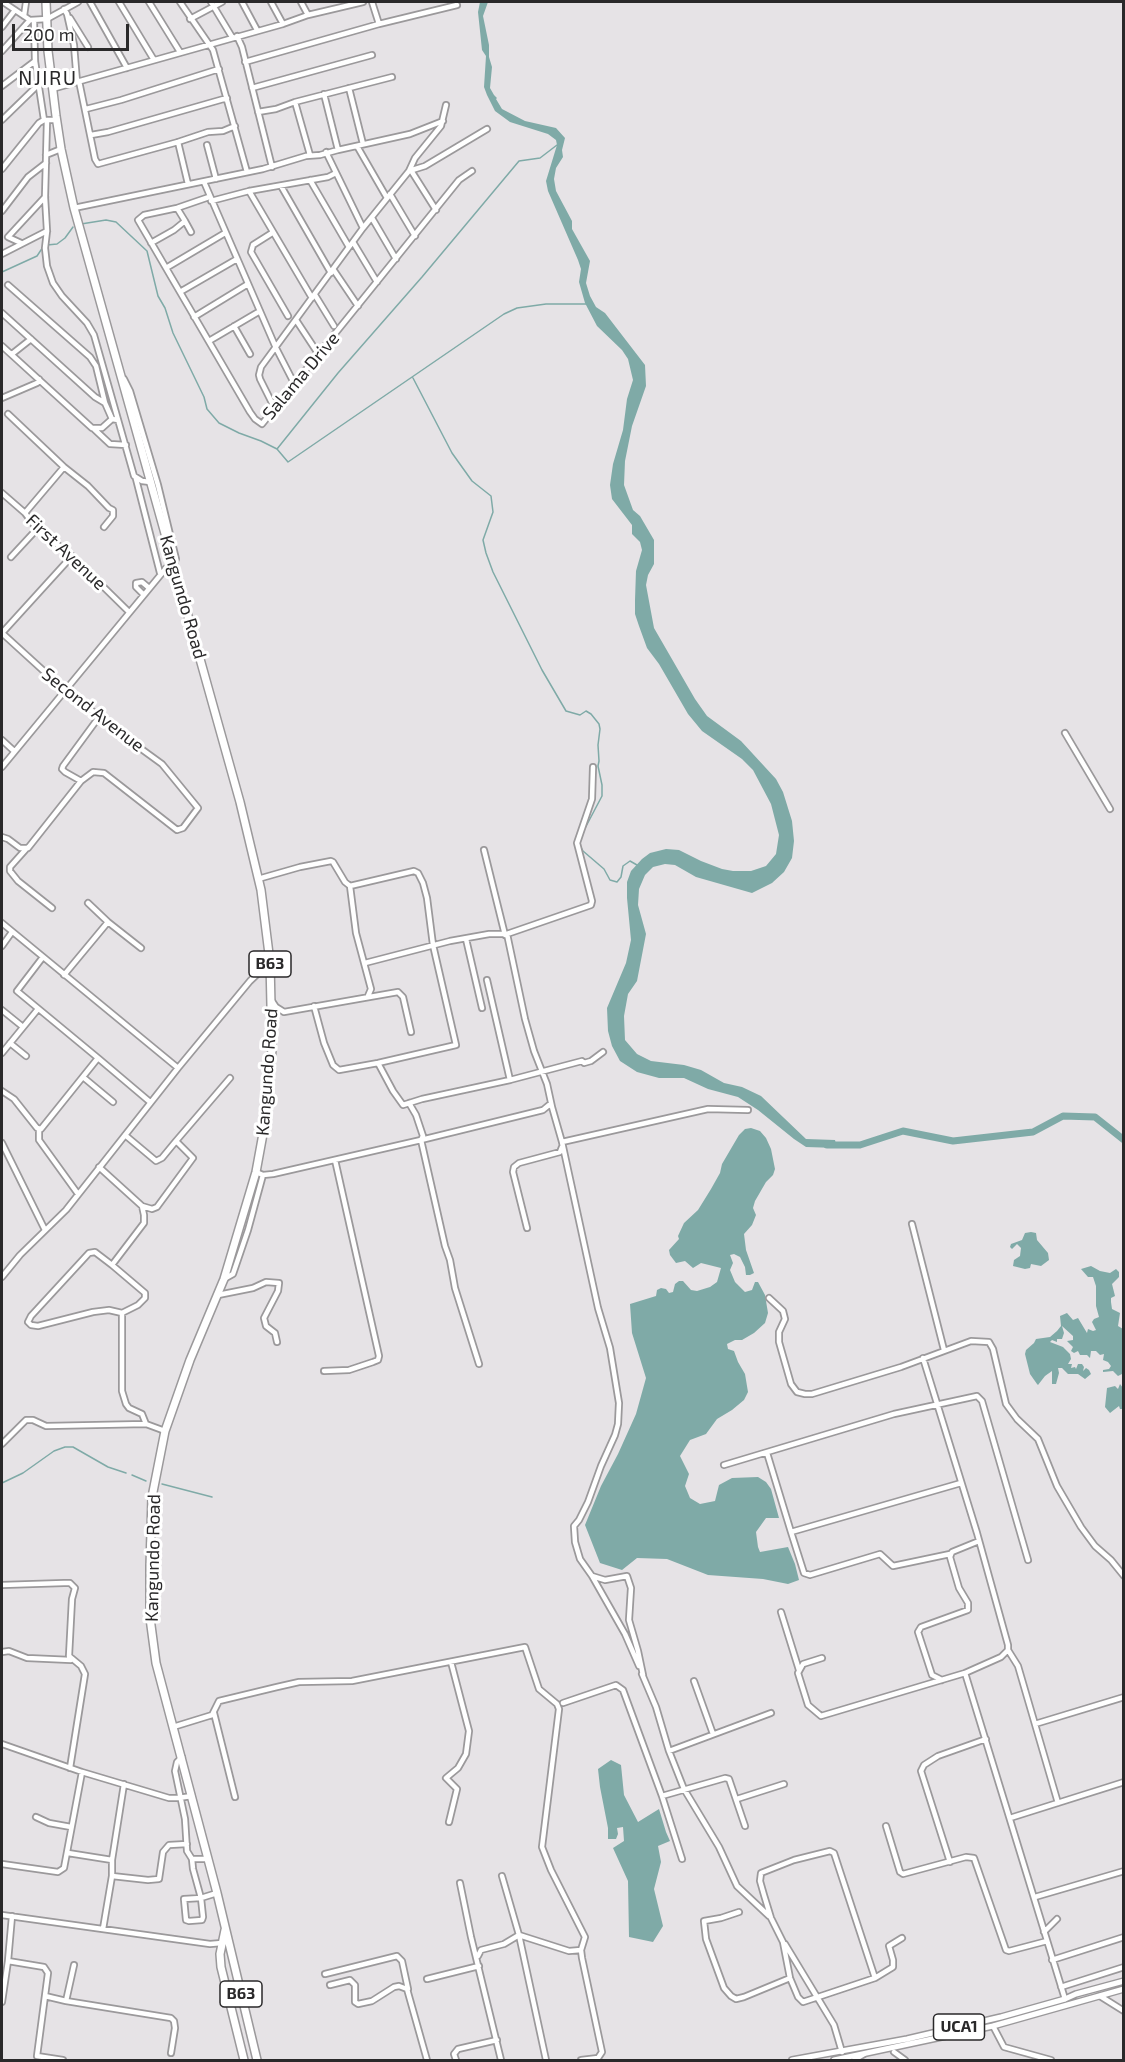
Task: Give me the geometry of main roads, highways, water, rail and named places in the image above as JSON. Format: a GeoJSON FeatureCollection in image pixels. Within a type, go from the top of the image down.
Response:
{"type":"FeatureCollection","features":[{"type":"Feature","properties":{"kind":"highway","name":"Kangundo Road"},"geometry":{"type":"LineString","coordinates":[[46,2],[52,89],[61,149],[74,208],[240,802],[258,879],[270,962],[272,1049],[260,1174],[244,1230],[190,1360],[165,1431],[152,1497],[150,1618],[156,1663],[217,1893],[257,2061]]}},
{"type":"Feature","properties":{"kind":"highway","name":"Kangundo Road"},"geometry":{"type":"LineString","coordinates":[[225,1927],[220,1954],[244,2061]]}},
{"type":"Feature","properties":{"kind":"highway"},"geometry":{"type":"LineString","coordinates":[[241,2045],[247,2040],[252,2041]]}},
{"type":"Feature","properties":{"kind":"main road","name":"UCA1"},"geometry":{"type":"LineString","coordinates":[[792,2061],[1001,2018],[1124,1981]]}},
{"type":"Feature","properties":{"kind":"main road","name":"UCA1"},"geometry":{"type":"LineString","coordinates":[[834,2060],[893,2050],[993,2026],[1124,1989]]}},
{"type":"Feature","properties":{"kind":"water"},"geometry":{"type":"Polygon","coordinates":[[[480,2],[488,2],[483,16],[492,67],[490,88],[502,109],[525,121],[556,128],[565,138],[563,157],[556,168],[554,179],[556,191],[572,221],[572,229],[590,261],[586,283],[590,296],[596,307],[605,313],[645,365],[646,386],[632,426],[625,461],[624,485],[633,510],[640,516],[654,540],[654,564],[646,585],[654,628],[707,716],[741,741],[776,779],[783,792],[792,821],[794,841],[792,858],[784,872],[772,883],[752,893],[696,877],[675,865],[665,864],[653,867],[645,875],[639,889],[638,905],[646,934],[637,981],[628,994],[624,1016],[625,1040],[637,1054],[651,1061],[684,1065],[701,1070],[724,1083],[742,1087],[761,1096],[806,1139],[835,1140],[837,1148],[806,1147],[738,1097],[708,1089],[684,1078],[659,1078],[637,1072],[620,1061],[612,1046],[608,1031],[607,1008],[626,963],[631,940],[627,882],[631,871],[650,853],[666,849],[679,850],[722,869],[751,871],[766,866],[776,854],[779,835],[771,804],[753,770],[742,759],[702,731],[688,714],[647,648],[639,626],[635,614],[636,571],[642,550],[640,542],[632,534],[632,525],[612,499],[610,485],[633,380],[628,359],[597,326],[585,303],[579,282],[581,269],[548,191],[546,181],[557,145],[556,140],[548,134],[510,122],[495,111],[487,95],[484,87],[486,56],[482,50],[478,12],[480,2]]]}},
{"type":"Feature","properties":{"kind":"water"},"geometry":{"type":"Polygon","coordinates":[[[745,1129],[760,1131],[766,1138],[775,1169],[755,1201],[753,1208],[756,1215],[752,1225],[744,1234],[746,1250],[754,1273],[746,1275],[740,1257],[734,1254],[730,1255],[733,1263],[730,1270],[735,1282],[745,1292],[752,1290],[755,1282],[758,1282],[765,1295],[768,1313],[765,1323],[754,1333],[742,1340],[735,1340],[727,1344],[728,1349],[734,1351],[745,1374],[748,1392],[744,1400],[717,1419],[706,1434],[690,1440],[680,1456],[689,1474],[685,1486],[690,1498],[700,1504],[715,1501],[719,1485],[732,1478],[758,1477],[766,1482],[771,1489],[779,1518],[766,1518],[756,1532],[758,1547],[760,1552],[788,1547],[799,1580],[788,1584],[763,1579],[708,1575],[667,1559],[637,1558],[622,1570],[600,1563],[585,1525],[636,1414],[646,1378],[632,1333],[630,1304],[656,1296],[657,1290],[661,1288],[666,1289],[669,1293],[673,1292],[675,1284],[679,1281],[683,1281],[691,1290],[697,1291],[717,1282],[721,1268],[701,1263],[693,1268],[685,1261],[676,1263],[669,1250],[679,1239],[678,1236],[684,1223],[698,1210],[711,1189],[739,1135],[745,1129]]]}},
{"type":"Feature","properties":{"kind":"water"},"geometry":{"type":"Polygon","coordinates":[[[1025,1233],[1036,1233],[1037,1240],[1048,1253],[1049,1260],[1041,1266],[1031,1264],[1030,1268],[1025,1269],[1013,1266],[1014,1260],[1020,1256],[1021,1248],[1017,1244],[1012,1249],[1011,1244],[1022,1240],[1025,1233]]]}},
{"type":"Feature","properties":{"kind":"water"},"geometry":{"type":"Polygon","coordinates":[[[1091,1266],[1100,1271],[1110,1273],[1116,1269],[1119,1272],[1119,1277],[1112,1284],[1115,1296],[1111,1298],[1111,1302],[1112,1309],[1120,1313],[1118,1326],[1123,1329],[1123,1378],[1122,1374],[1118,1376],[1113,1371],[1103,1372],[1111,1366],[1103,1360],[1104,1354],[1100,1355],[1096,1351],[1091,1351],[1090,1358],[1087,1355],[1080,1355],[1078,1351],[1074,1353],[1071,1351],[1073,1347],[1067,1341],[1073,1340],[1073,1336],[1062,1326],[1064,1333],[1062,1339],[1050,1342],[1063,1347],[1070,1354],[1071,1359],[1068,1364],[1072,1364],[1071,1368],[1076,1369],[1078,1364],[1082,1364],[1083,1371],[1086,1368],[1091,1374],[1085,1379],[1078,1374],[1068,1374],[1062,1368],[1058,1368],[1056,1384],[1052,1384],[1052,1371],[1038,1385],[1030,1374],[1026,1350],[1036,1339],[1050,1337],[1057,1331],[1061,1326],[1060,1316],[1067,1313],[1073,1320],[1078,1318],[1087,1333],[1088,1329],[1096,1330],[1092,1322],[1099,1317],[1096,1306],[1096,1286],[1093,1277],[1088,1277],[1081,1269],[1091,1266]]]}},
{"type":"Feature","properties":{"kind":"water"},"geometry":{"type":"Polygon","coordinates":[[[1120,1384],[1123,1388],[1123,1409],[1119,1406],[1110,1413],[1105,1407],[1107,1388],[1115,1386],[1118,1389],[1120,1384]]]}},
{"type":"Feature","properties":{"kind":"water"},"geometry":{"type":"Polygon","coordinates":[[[611,1760],[621,1765],[624,1795],[638,1822],[659,1809],[670,1841],[658,1846],[661,1862],[654,1889],[663,1926],[653,1942],[629,1937],[628,1881],[613,1848],[624,1841],[623,1827],[617,1828],[616,1839],[608,1839],[598,1769],[611,1760]]]}},
{"type":"Feature","properties":{"kind":"waterway"},"geometry":{"type":"LineString","coordinates":[[277,449],[338,373],[519,161],[540,158],[557,145]]}},
{"type":"Feature","properties":{"kind":"waterway"},"geometry":{"type":"LineString","coordinates":[[81,224],[106,220],[116,222],[147,251],[158,296],[204,397],[207,409],[219,423],[277,449],[288,462],[504,314],[517,308],[546,304],[586,304]]}},
{"type":"Feature","properties":{"kind":"waterway"},"geometry":{"type":"LineString","coordinates":[[47,245],[57,244],[73,227]]}},
{"type":"Feature","properties":{"kind":"waterway"},"geometry":{"type":"LineString","coordinates":[[2,272],[37,256],[43,247]]}},
{"type":"Feature","properties":{"kind":"waterway"},"geometry":{"type":"LineString","coordinates":[[413,378],[452,453],[472,481],[491,496],[493,512],[483,540],[486,553],[493,572],[542,670],[566,711],[580,715],[586,711],[599,724],[598,766],[602,796],[583,832]]}},
{"type":"Feature","properties":{"kind":"waterway"},"geometry":{"type":"LineString","coordinates":[[580,840],[579,844],[583,851],[604,869],[610,880],[617,882],[621,877],[623,866],[630,861],[637,865]]}},
{"type":"Feature","properties":{"kind":"waterway"},"geometry":{"type":"LineString","coordinates":[[827,1145],[860,1145],[903,1131],[953,1141],[1033,1132],[1063,1116],[1095,1117],[1124,1140]]}},
{"type":"Feature","properties":{"kind":"waterway"},"geometry":{"type":"LineString","coordinates":[[2,1483],[23,1473],[54,1451],[65,1447],[73,1447],[108,1467],[126,1473]]}},
{"type":"Feature","properties":{"kind":"waterway"},"geometry":{"type":"LineString","coordinates":[[132,1475],[146,1481]]}},
{"type":"Feature","properties":{"kind":"waterway"},"geometry":{"type":"LineString","coordinates":[[162,1484],[212,1497]]}},
{"type":"Feature","properties":{"kind":"district","name":"NJIRU"},"geometry":{"type":"Point","coordinates":[48,78]}}]}
